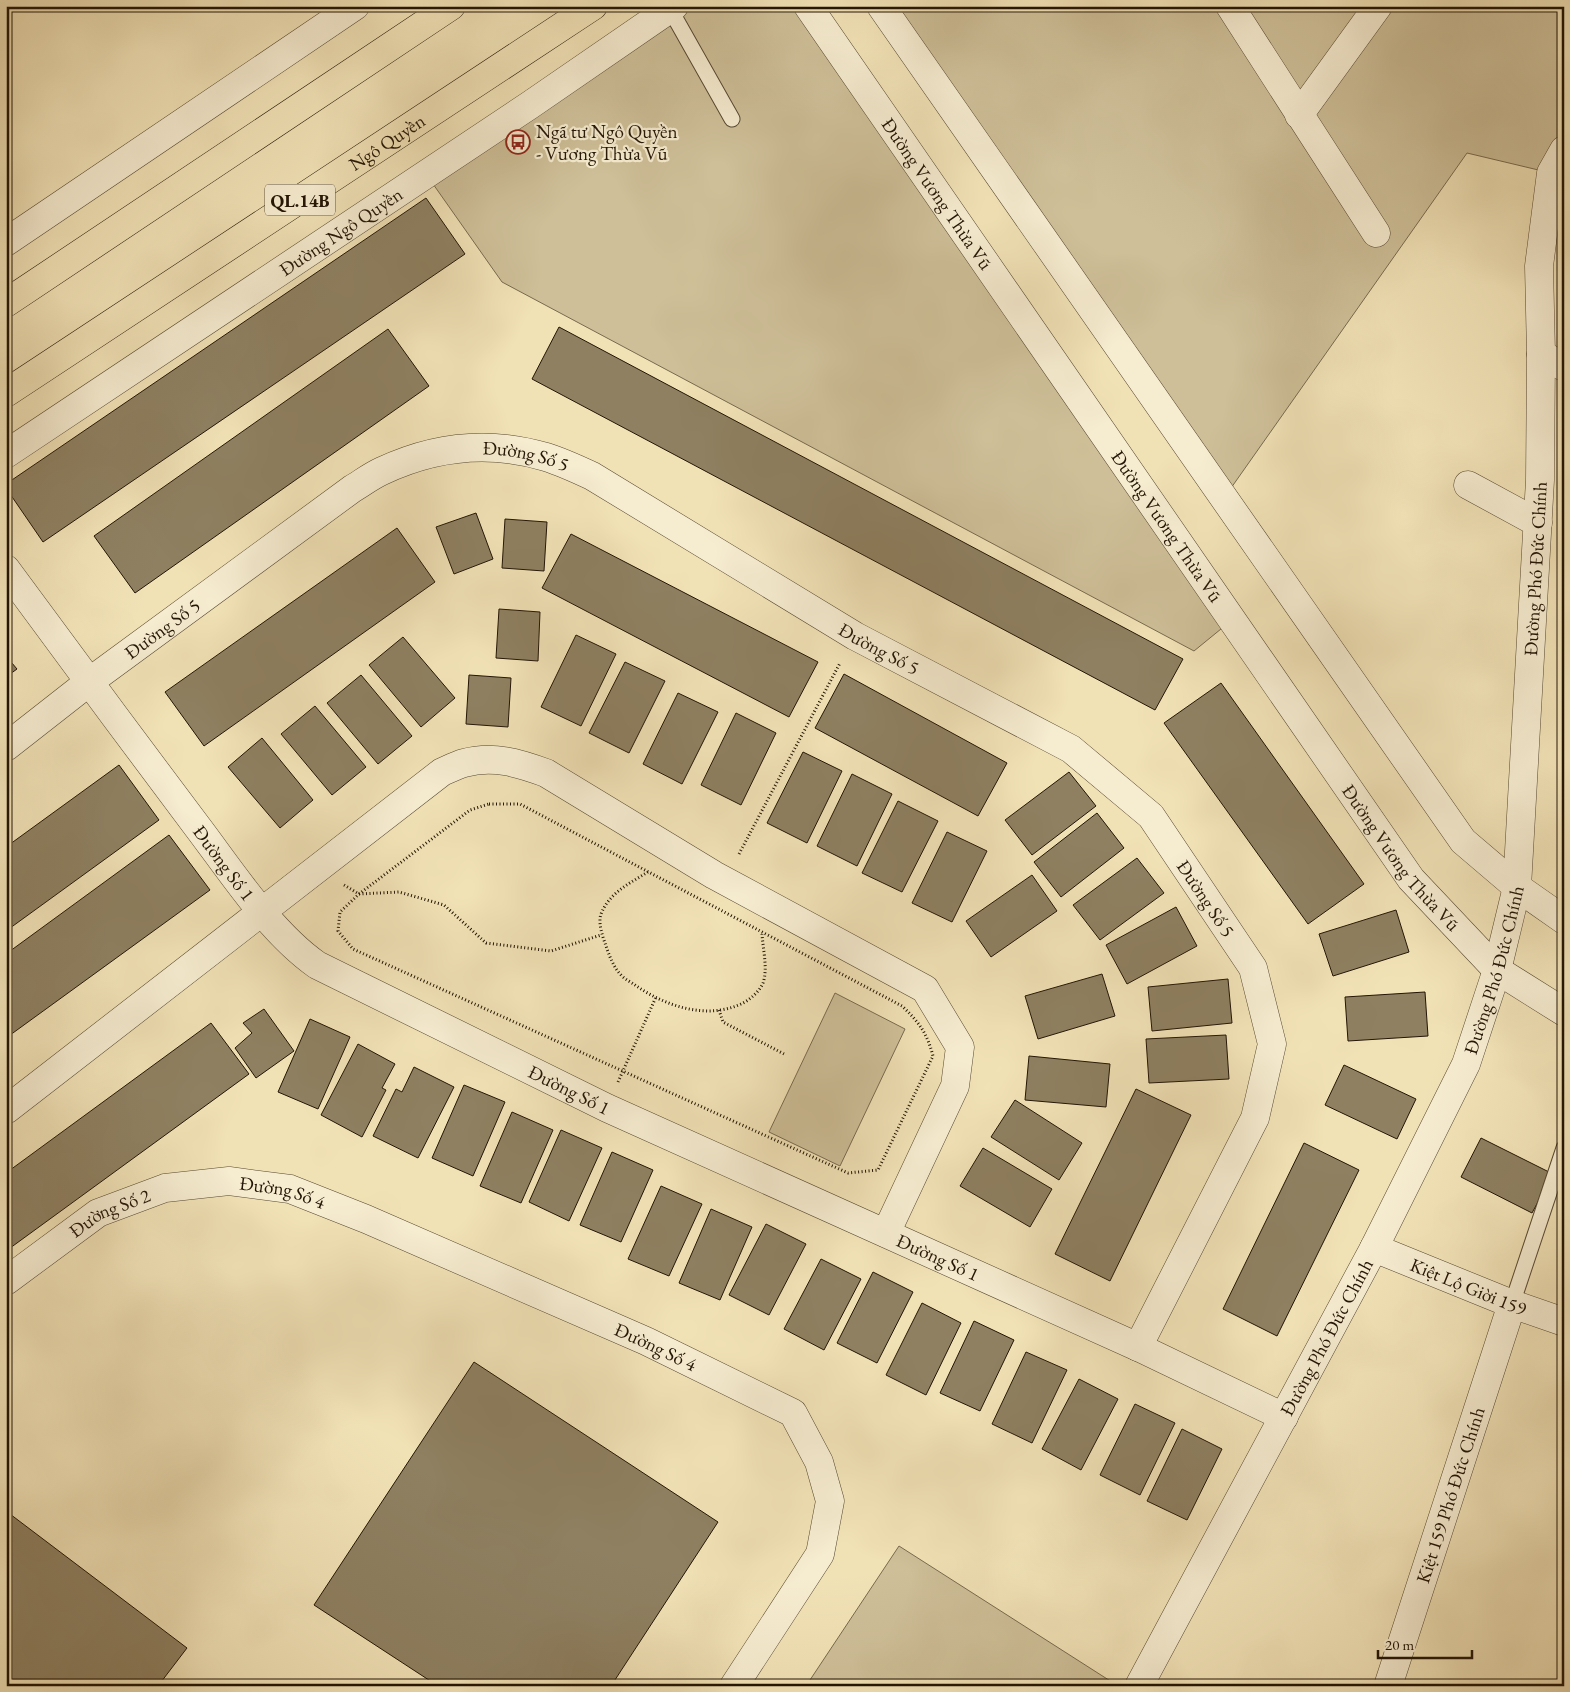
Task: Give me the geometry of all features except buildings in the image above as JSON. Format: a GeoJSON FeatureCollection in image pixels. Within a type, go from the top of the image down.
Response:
{"type":"FeatureCollection","features":[{"type":"Feature","properties":{"kind":"highway"},"geometry":{"type":"LineString","coordinates":[[6,303],[451,6]]}},
{"type":"Feature","properties":{"kind":"highway","name":"Ngô Quyền"},"geometry":{"type":"LineString","coordinates":[[6,393],[594,6]]}},
{"type":"Feature","properties":{"kind":"street"},"geometry":{"type":"LineString","coordinates":[[6,242],[355,6]]}},
{"type":"Feature","properties":{"kind":"street","name":"Đường Vương Thừa Vũ"},"geometry":{"type":"LineString","coordinates":[[808,6],[1411,879],[1497,970],[1564,1012]]}},
{"type":"Feature","properties":{"kind":"street"},"geometry":{"type":"LineString","coordinates":[[881,6],[1463,842],[1517,887],[1564,920]]}},
{"type":"Feature","properties":{"kind":"street"},"geometry":{"type":"LineString","coordinates":[[1230,6],[1376,233]]}},
{"type":"Feature","properties":{"kind":"street"},"geometry":{"type":"LineString","coordinates":[[1299,114],[1378,6]]}},
{"type":"Feature","properties":{"kind":"street","name":"Đường Ngô Quyền"},"geometry":{"type":"LineString","coordinates":[[6,454],[530,105],[672,8]]}},
{"type":"Feature","properties":{"kind":"street","name":"Đường Phó Đức Chính"},"geometry":{"type":"LineString","coordinates":[[1139,1686],[1374,1248],[1466,1064],[1497,970],[1517,887],[1538,523],[1552,361],[1539,266],[1560,167]]}},
{"type":"Feature","properties":{"kind":"street","name":"Đường Số 5"},"geometry":{"type":"LineString","coordinates":[[89,682],[352,489],[380,472],[419,456],[460,447],[502,447],[547,457],[592,476],[854,636],[1071,749],[1151,816],[1253,968],[1272,1044],[1255,1118],[1138,1347]]}},
{"type":"Feature","properties":{"kind":"street"},"geometry":{"type":"LineString","coordinates":[[1468,485],[1538,523]]}},
{"type":"Feature","properties":{"kind":"street","name":"Đường Số 1"},"geometry":{"type":"LineString","coordinates":[[6,569],[262,911],[289,943],[316,965],[607,1108],[1138,1347],[1284,1417]]}},
{"type":"Feature","properties":{"kind":"street"},"geometry":{"type":"LineString","coordinates":[[6,747],[89,682]]}},
{"type":"Feature","properties":{"kind":"street"},"geometry":{"type":"LineString","coordinates":[[6,1110],[442,772],[464,763],[490,759],[518,762],[546,773],[724,881],[925,989],[960,1047],[955,1086],[886,1233]]}},
{"type":"Feature","properties":{"kind":"street","name":"Đường Số 2"},"geometry":{"type":"LineString","coordinates":[[6,1281],[98,1213],[165,1188],[229,1182]]}},
{"type":"Feature","properties":{"kind":"street","name":"Đường Số 4"},"geometry":{"type":"LineString","coordinates":[[229,1182],[290,1190],[366,1219],[646,1341],[793,1413],[819,1462],[830,1501],[820,1554],[734,1686]]}},
{"type":"Feature","properties":{"kind":"street","name":"Kiệt Lộ Giời 159"},"geometry":{"type":"LineString","coordinates":[[1374,1248],[1512,1304],[1564,1322]]}},
{"type":"Feature","properties":{"kind":"street","name":"Kiệt 159 Phó Đức Chính"},"geometry":{"type":"LineString","coordinates":[[1388,1686],[1512,1304]]}},
{"type":"Feature","properties":{"kind":"lane"},"geometry":{"type":"LineString","coordinates":[[672,8],[732,120]]}},
{"type":"Feature","properties":{"kind":"lane"},"geometry":{"type":"LineString","coordinates":[[1512,1304],[1564,1148]]}},
{"type":"Feature","properties":{"kind":"path"},"geometry":{"type":"LineString","coordinates":[[724,881],[854,636]]}},
{"type":"Feature","properties":{"kind":"path"},"geometry":{"type":"LineString","coordinates":[[489,804],[520,804],[649,872],[902,1006],[917,1020],[929,1038],[933,1056],[878,1170],[848,1173],[353,949],[338,931],[340,912],[359,894],[470,810],[489,804]]}},
{"type":"Feature","properties":{"kind":"path"},"geometry":{"type":"LineString","coordinates":[[317,868],[359,894],[399,892],[444,905],[486,943],[551,951],[601,935]]}},
{"type":"Feature","properties":{"kind":"path"},"geometry":{"type":"LineString","coordinates":[[649,872],[624,886],[610,899],[600,915],[601,935],[611,960],[622,976],[642,990],[687,1010],[719,1010],[731,1008],[750,1000],[763,984],[765,966],[762,932]]}},
{"type":"Feature","properties":{"kind":"path"},"geometry":{"type":"LineString","coordinates":[[607,1108],[656,997]]}},
{"type":"Feature","properties":{"kind":"path"},"geometry":{"type":"LineString","coordinates":[[719,1010],[723,1022],[786,1055]]}},
{"type":"Feature","properties":{"kind":"shaded area"},"geometry":{"type":"Polygon","coordinates":[[[674,6],[807,6],[1232,620],[1194,651],[502,282],[426,174],[674,6]]]}},
{"type":"Feature","properties":{"kind":"shaded area"},"geometry":{"type":"Polygon","coordinates":[[[881,6],[1564,6],[1564,155],[1551,173],[1467,153],[1224,498],[881,6]]]}},
{"type":"Feature","properties":{"kind":"shaded area"},"geometry":{"type":"Polygon","coordinates":[[[835,993],[905,1029],[840,1166],[769,1132],[835,993]]]}},
{"type":"Feature","properties":{"kind":"shaded area"},"geometry":{"type":"Polygon","coordinates":[[[899,1546],[1115,1684],[1114,1686],[806,1686],[899,1546]]]}},
{"type":"Feature","properties":{"kind":"place","name":"Ngã tư Ngô Quyền - Vương Thừa Vũ"},"geometry":{"type":"Point","coordinates":[518,142]}}]}
